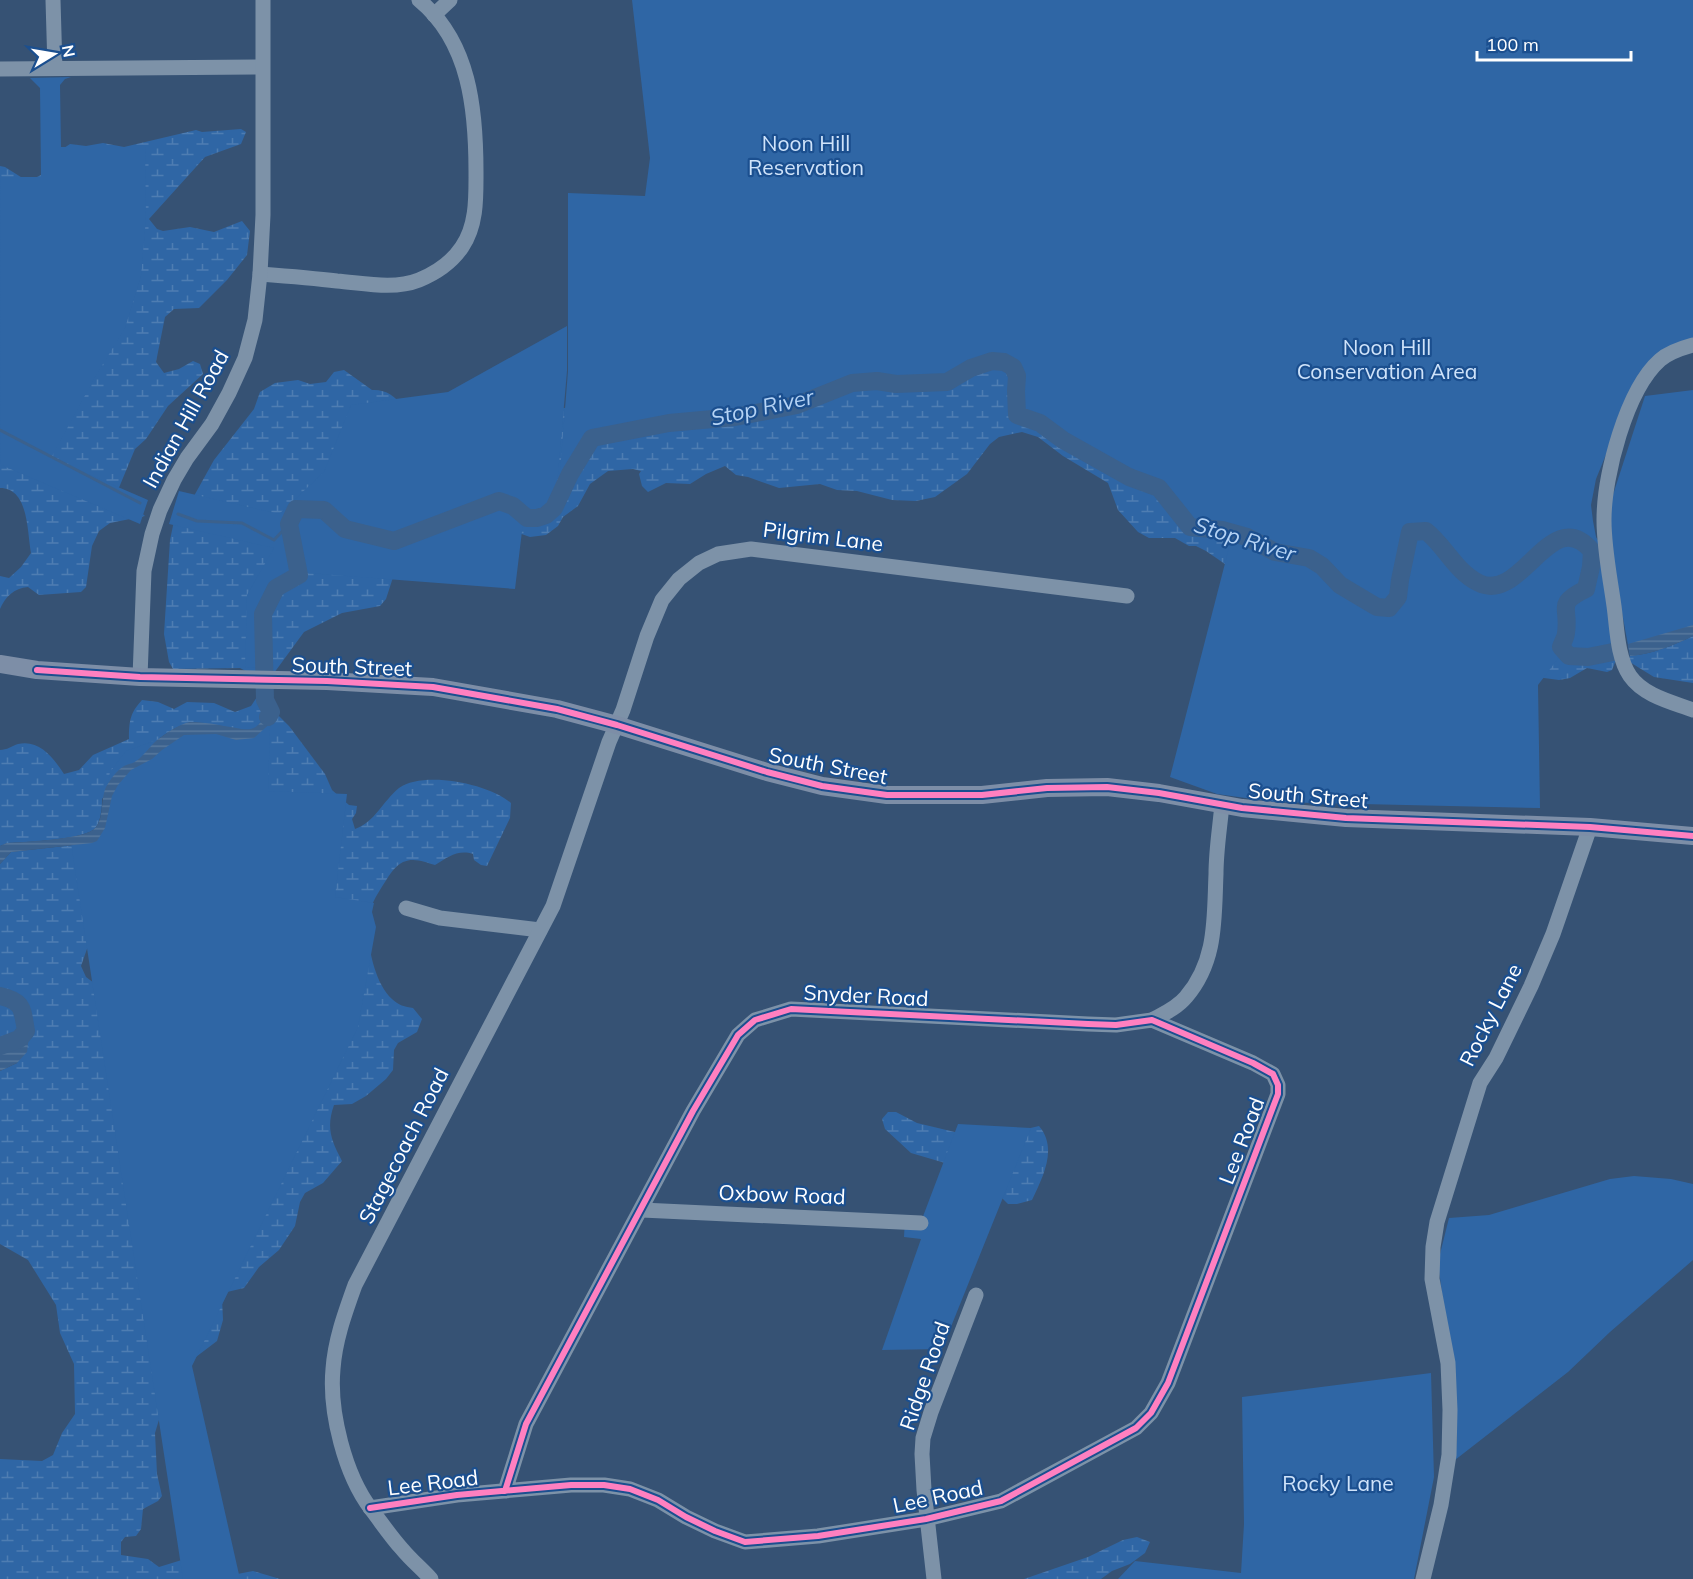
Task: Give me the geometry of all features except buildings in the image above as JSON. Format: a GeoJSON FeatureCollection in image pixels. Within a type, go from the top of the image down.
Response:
{"type":"FeatureCollection","features":[{"type":"Feature","properties":{"kind":"main road","name":"South Street"},"geometry":{"type":"LineString","coordinates":[[0,664],[140,677],[327,681],[433,687],[527,703],[617,724],[767,772],[849,791],[887,795],[982,795],[1107,787],[1139,790],[1242,808],[1346,818],[1590,827],[1693,836]]}},
{"type":"Feature","properties":{"kind":"street"},"geometry":{"type":"LineString","coordinates":[[53,0],[55,68]]}},
{"type":"Feature","properties":{"kind":"street","name":"Indian Hill Road"},"geometry":{"type":"LineString","coordinates":[[140,677],[144,571],[152,534],[174,480],[212,424],[245,358],[255,320],[263,216],[263,0]]}},
{"type":"Feature","properties":{"kind":"street"},"geometry":{"type":"LineString","coordinates":[[260,274],[378,285],[408,284],[444,266],[463,247],[471,230],[475,210],[476,136],[468,78],[450,37],[434,15],[419,0]]}},
{"type":"Feature","properties":{"kind":"street"},"geometry":{"type":"LineString","coordinates":[[434,15],[450,0]]}},
{"type":"Feature","properties":{"kind":"street"},"geometry":{"type":"LineString","coordinates":[[0,69],[262,67]]}},
{"type":"Feature","properties":{"kind":"street"},"geometry":{"type":"LineString","coordinates":[[1693,345],[1671,353],[1658,362],[1635,395],[1612,464],[1604,517],[1605,540],[1623,660],[1630,676],[1643,689],[1693,710]]}},
{"type":"Feature","properties":{"kind":"street","name":"Pilgrim Lane"},"geometry":{"type":"LineString","coordinates":[[617,724],[647,636],[662,600],[679,579],[699,563],[718,554],[751,549],[1126,596]]}},
{"type":"Feature","properties":{"kind":"street","name":"Stagecoach Road"},"geometry":{"type":"LineString","coordinates":[[431,1579],[400,1548],[370,1508],[351,1476],[334,1404],[333,1370],[340,1327],[355,1285],[553,906],[617,724]]}},
{"type":"Feature","properties":{"kind":"street"},"geometry":{"type":"LineString","coordinates":[[1152,1020],[1171,1010],[1186,998],[1212,950],[1222,804]]}},
{"type":"Feature","properties":{"kind":"street","name":"Rocky Lane"},"geometry":{"type":"LineString","coordinates":[[1423,1579],[1449,1455],[1448,1363],[1432,1280],[1433,1247],[1437,1222],[1480,1083],[1496,1058],[1531,986],[1553,934],[1590,827]]}},
{"type":"Feature","properties":{"kind":"street"},"geometry":{"type":"LineString","coordinates":[[406,908],[440,918],[540,930]]}},
{"type":"Feature","properties":{"kind":"street","name":"Snyder Road"},"geometry":{"type":"LineString","coordinates":[[505,1491],[526,1424],[693,1111],[738,1035],[755,1020],[791,1009],[1116,1025],[1152,1020]]}},
{"type":"Feature","properties":{"kind":"street","name":"Lee Road"},"geometry":{"type":"LineString","coordinates":[[370,1508],[457,1495],[571,1485],[604,1485],[630,1489],[658,1500],[715,1531],[746,1542],[818,1536],[927,1519],[1001,1500],[1136,1428],[1150,1413],[1168,1383],[1278,1094],[1278,1084],[1273,1074],[1253,1063],[1152,1020]]}},
{"type":"Feature","properties":{"kind":"street","name":"Oxbow Road"},"geometry":{"type":"LineString","coordinates":[[642,1210],[921,1223]]}},
{"type":"Feature","properties":{"kind":"street","name":"Ridge Road"},"geometry":{"type":"LineString","coordinates":[[934,1579],[922,1469],[925,1432],[976,1295]]}},
{"type":"Feature","properties":{"kind":"green space","name":"Noon Hill Conservation Area"},"geometry":{"type":"Polygon","coordinates":[[[632,0],[1693,0],[1693,348],[1660,366],[1616,430],[1596,479],[1591,505],[1593,521],[1619,657],[1579,663],[1563,652],[1538,685],[1540,808],[1274,802],[1217,794],[1170,777],[1231,540],[1191,527],[1147,488],[1112,477],[1071,449],[1021,420],[1014,411],[1008,367],[1001,361],[991,359],[973,362],[959,368],[952,380],[931,386],[843,380],[794,404],[771,408],[760,413],[629,430],[587,442],[568,465],[559,485],[568,371],[568,193],[645,196],[650,158],[632,0]]]}},
{"type":"Feature","properties":{"kind":"green space"},"geometry":{"type":"Polygon","coordinates":[[[71,77],[65,79],[60,85],[61,147],[145,147],[146,218],[141,276],[125,328],[95,377],[51,458],[148,500],[140,524],[1,465],[0,177],[41,177],[40,88],[30,78],[71,77]]]}},
{"type":"Feature","properties":{"kind":"green space"},"geometry":{"type":"Polygon","coordinates":[[[241,129],[246,132],[241,144],[205,157],[149,219],[157,229],[163,231],[190,227],[214,232],[242,221],[250,231],[247,255],[227,280],[199,308],[174,309],[165,317],[156,362],[164,373],[179,369],[193,361],[200,364],[203,374],[168,406],[146,439],[135,449],[118,490],[145,516],[110,523],[99,531],[92,546],[86,587],[81,592],[39,595],[28,587],[18,589],[11,594],[0,609],[0,576],[9,578],[31,553],[25,513],[21,503],[17,495],[0,488],[0,166],[24,179],[35,178],[51,170],[61,150],[70,144],[86,146],[103,143],[124,147],[196,130],[202,132],[241,129]]]}},
{"type":"Feature","properties":{"kind":"green space"},"geometry":{"type":"Polygon","coordinates":[[[567,326],[567,371],[556,497],[545,515],[535,523],[523,523],[515,589],[295,572],[296,583],[275,596],[264,611],[258,649],[259,668],[245,667],[247,595],[274,548],[169,524],[179,491],[279,514],[324,472],[351,405],[448,392],[567,326]]]}},
{"type":"Feature","properties":{"kind":"green space"},"geometry":{"type":"Polygon","coordinates":[[[901,329],[1594,534],[1601,545],[1616,660],[1612,670],[1607,672],[1587,668],[1570,678],[1559,680],[1544,678],[1515,682],[1238,573],[1196,546],[1189,546],[1175,538],[1149,538],[1138,532],[1118,510],[1108,483],[1063,456],[1038,437],[1022,432],[999,437],[990,444],[967,474],[935,497],[916,501],[892,500],[857,491],[837,490],[820,484],[779,488],[736,475],[725,466],[690,484],[666,483],[648,492],[642,486],[639,474],[641,471],[633,469],[608,471],[590,484],[578,506],[563,517],[558,526],[546,535],[530,537],[507,529],[397,565],[386,599],[380,606],[342,613],[304,632],[274,673],[257,677],[240,668],[173,669],[169,662],[164,634],[170,540],[174,521],[189,505],[214,460],[254,409],[260,392],[275,383],[298,380],[310,384],[326,382],[334,372],[344,370],[372,390],[389,394],[403,406],[568,408],[901,329]]]}},
{"type":"Feature","properties":{"kind":"green space"},"geometry":{"type":"Polygon","coordinates":[[[1693,390],[1693,636],[1659,650],[1630,656],[1609,542],[1608,510],[1645,396],[1693,390]]]}},
{"type":"Feature","properties":{"kind":"green space"},"geometry":{"type":"Polygon","coordinates":[[[1693,636],[1693,683],[1654,677],[1628,661],[1630,656],[1662,649],[1693,636]]]}},
{"type":"Feature","properties":{"kind":"green space"},"geometry":{"type":"Polygon","coordinates":[[[262,696],[271,696],[268,791],[347,794],[335,897],[374,903],[372,912],[376,927],[358,1027],[192,1366],[240,1579],[183,1579],[71,843],[99,829],[110,772],[126,751],[157,740],[176,730],[249,731],[258,725],[266,714],[262,696]]]}},
{"type":"Feature","properties":{"kind":"green space"},"geometry":{"type":"Polygon","coordinates":[[[257,697],[264,705],[266,713],[257,727],[247,731],[191,722],[165,734],[131,765],[102,799],[99,821],[91,831],[69,838],[7,843],[0,846],[0,750],[18,744],[33,744],[46,752],[64,774],[79,770],[93,755],[129,739],[131,718],[142,700],[158,702],[174,709],[187,702],[214,703],[235,712],[251,706],[257,697]]]}},
{"type":"Feature","properties":{"kind":"green space"},"geometry":{"type":"Polygon","coordinates":[[[274,711],[289,726],[325,774],[332,790],[349,805],[357,806],[352,819],[355,829],[368,821],[399,788],[424,780],[473,785],[501,796],[511,803],[510,818],[487,866],[474,860],[473,854],[463,852],[435,865],[419,860],[407,861],[393,870],[375,898],[368,926],[372,960],[380,983],[386,992],[397,1003],[413,1008],[422,1019],[417,1032],[398,1043],[394,1050],[393,1070],[386,1079],[366,1096],[352,1104],[334,1105],[330,1120],[331,1134],[342,1161],[323,1183],[305,1193],[300,1202],[295,1226],[279,1250],[259,1267],[244,1288],[227,1292],[222,1299],[223,1320],[217,1341],[188,1363],[171,1380],[155,1433],[157,1474],[162,1496],[158,1501],[143,1509],[141,1529],[136,1536],[125,1537],[121,1542],[121,1555],[148,1559],[159,1567],[185,1559],[227,1576],[253,1571],[280,1579],[0,1579],[0,1459],[42,1461],[53,1455],[62,1433],[75,1414],[74,1364],[60,1333],[56,1305],[28,1260],[0,1244],[0,1071],[17,1063],[30,1028],[0,994],[0,864],[11,852],[92,843],[236,740],[274,720],[274,711]],[[88,946],[81,966],[86,977],[98,986],[88,946]]]}},
{"type":"Feature","properties":{"kind":"green space"},"geometry":{"type":"Polygon","coordinates":[[[0,1004],[16,1015],[19,1034],[17,1038],[0,1042],[0,1004]]]}},
{"type":"Feature","properties":{"kind":"green space"},"geometry":{"type":"Polygon","coordinates":[[[888,1112],[896,1112],[917,1123],[984,1139],[1039,1126],[1045,1135],[1048,1153],[1044,1172],[1032,1200],[1008,1204],[1001,1197],[945,1163],[911,1153],[885,1129],[882,1119],[888,1112]]]}},
{"type":"Feature","properties":{"kind":"green space"},"geometry":{"type":"Polygon","coordinates":[[[958,1124],[1031,1128],[942,1349],[882,1350],[921,1239],[904,1237],[905,1218],[922,1219],[958,1124]]]}},
{"type":"Feature","properties":{"kind":"green space"},"geometry":{"type":"Polygon","coordinates":[[[1634,1176],[1671,1179],[1693,1184],[1693,1260],[1568,1372],[1455,1460],[1457,1412],[1438,1262],[1449,1218],[1489,1215],[1610,1179],[1634,1176]]]}},
{"type":"Feature","properties":{"kind":"green space","name":"Rocky Lane"},"geometry":{"type":"Polygon","coordinates":[[[1431,1373],[1434,1477],[1414,1579],[1118,1579],[1135,1561],[1241,1573],[1244,1524],[1242,1397],[1431,1373]]]}},
{"type":"Feature","properties":{"kind":"green space"},"geometry":{"type":"Polygon","coordinates":[[[1137,1537],[1150,1542],[1145,1553],[1130,1564],[1112,1571],[1101,1579],[1024,1579],[1088,1557],[1123,1540],[1137,1537]]]}},
{"type":"Feature","properties":{"kind":"shaded area"},"geometry":{"type":"Polygon","coordinates":[[[1693,625],[1693,636],[1662,649],[1630,656],[1628,644],[1693,625]]]}},
{"type":"Feature","properties":{"kind":"shaded area"},"geometry":{"type":"Polygon","coordinates":[[[264,696],[274,711],[274,720],[254,738],[236,740],[216,734],[184,735],[152,759],[131,770],[112,796],[105,828],[97,841],[11,852],[0,864],[0,846],[7,843],[65,838],[93,830],[101,816],[106,787],[118,770],[139,759],[156,741],[178,726],[192,722],[248,729],[258,725],[266,713],[264,705],[257,697],[264,696]]]}},
{"type":"Feature","properties":{"kind":"shaded area"},"geometry":{"type":"Polygon","coordinates":[[[0,994],[5,998],[12,996],[23,1006],[30,1028],[27,1052],[17,1063],[0,1071],[0,1042],[17,1038],[19,1034],[15,1015],[10,1009],[0,1004],[0,994]]]}},
{"type":"Feature","properties":{"kind":"waterway","name":"Stop River"},"geometry":{"type":"LineString","coordinates":[[268,717],[271,712],[265,700],[263,614],[276,588],[299,575],[289,524],[296,509],[324,510],[345,529],[394,541],[499,501],[513,506],[527,518],[537,518],[546,515],[554,508],[570,474],[592,438],[669,423],[735,417],[797,405],[852,383],[947,382],[971,368],[992,361],[1004,362],[1013,367],[1017,376],[1017,415],[1040,423],[1063,440],[1129,477],[1159,488],[1190,527],[1222,530],[1247,537],[1275,552],[1309,558],[1322,566],[1340,585],[1377,607],[1389,608],[1398,597],[1410,532],[1426,531],[1457,566],[1471,578],[1479,583],[1495,586],[1509,580],[1550,545],[1563,538],[1577,539],[1592,551],[1591,567],[1586,589],[1576,594],[1567,603],[1566,635],[1561,647],[1569,656],[1588,657],[1613,652]]}},
{"type":"Feature","properties":{"kind":"waterway"},"geometry":{"type":"LineString","coordinates":[[0,430],[140,503]]}},
{"type":"Feature","properties":{"kind":"waterway"},"geometry":{"type":"LineString","coordinates":[[178,514],[197,521],[242,523],[274,540],[289,524]]}},
{"type":"Feature","properties":{"kind":"waterway","name":"Stop River"},"geometry":{"type":"LineString","coordinates":[[0,996],[18,1003],[24,1017],[26,1031],[19,1039],[0,1046]]}},
{"type":"Feature","properties":{"kind":"cycle path"},"geometry":{"type":"LineString","coordinates":[[37,670],[140,677],[327,681],[433,687],[557,709],[617,725],[767,772],[822,786],[887,795],[982,795],[1047,788],[1107,787],[1159,793],[1242,808],[1346,818],[1590,827],[1693,836]]}},
{"type":"Feature","properties":{"kind":"cycle path"},"geometry":{"type":"LineString","coordinates":[[370,1508],[457,1495],[571,1485],[604,1485],[630,1489],[658,1500],[686,1517],[745,1542],[818,1536],[926,1519],[1001,1501],[1136,1428],[1151,1413],[1168,1383],[1278,1094],[1278,1085],[1273,1074],[1253,1063],[1152,1020],[1116,1025],[791,1009],[755,1020],[738,1035],[693,1111],[526,1424],[505,1491]]}},
{"type":"Feature","properties":{"kind":"park label","name":"Noon Hill Reservation"},"geometry":{"type":"Point","coordinates":[806,156]}}]}
